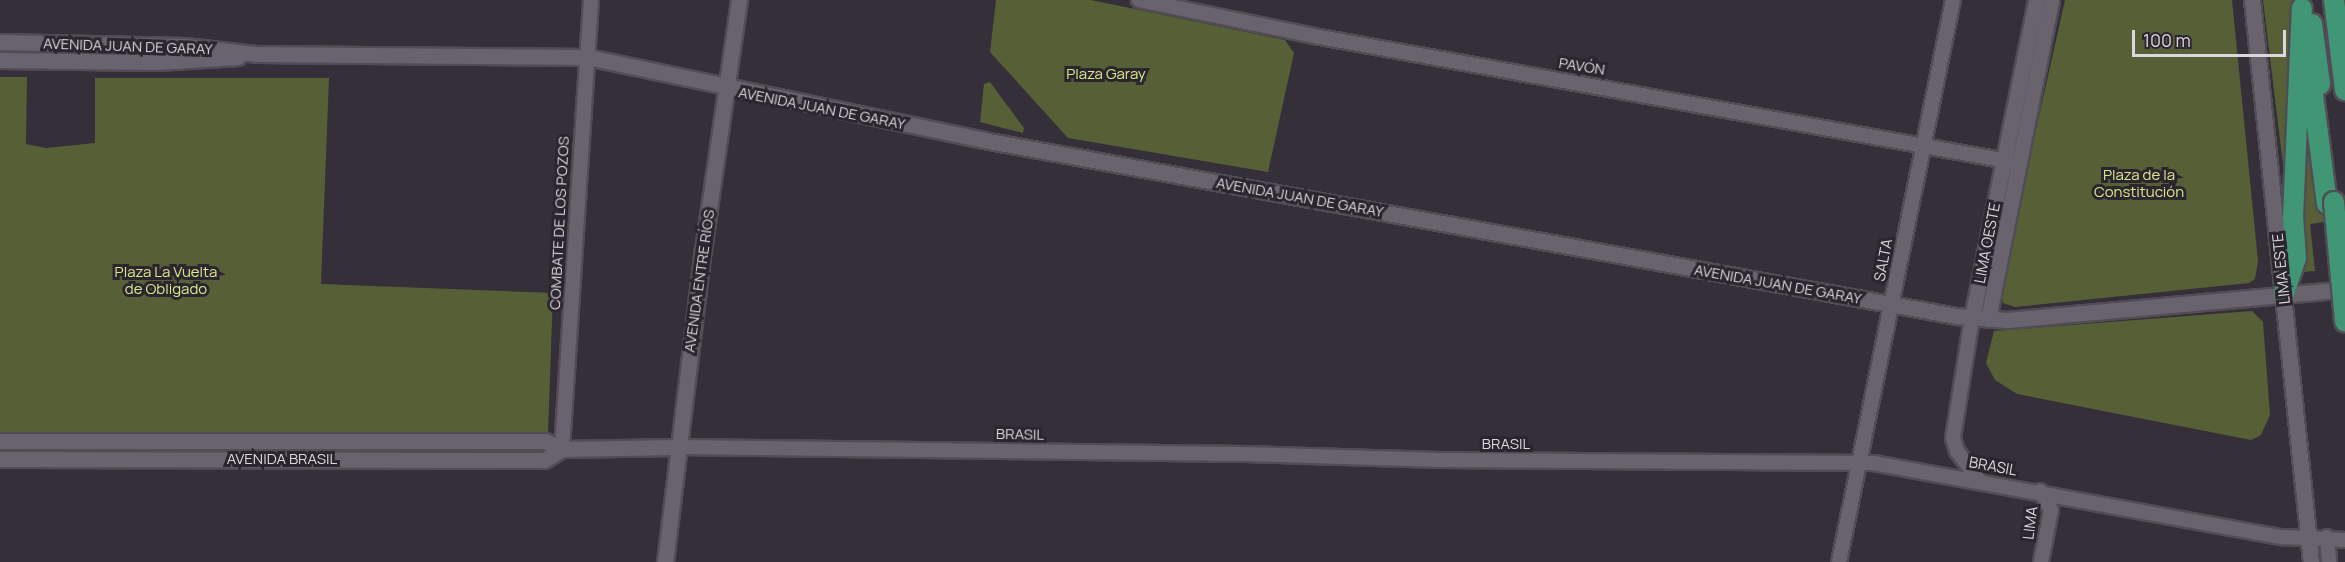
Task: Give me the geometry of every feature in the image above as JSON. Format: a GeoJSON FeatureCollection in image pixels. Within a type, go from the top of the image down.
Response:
{"type":"FeatureCollection","features":[{"type":"Feature","properties":{"kind":"highway"},"geometry":{"type":"LineString","coordinates":[[2334,0],[2345,90]]}},
{"type":"Feature","properties":{"kind":"highway"},"geometry":{"type":"LineString","coordinates":[[2284,293],[2296,258],[2293,219],[2304,3]]}},
{"type":"Feature","properties":{"kind":"highway"},"geometry":{"type":"LineString","coordinates":[[2304,3],[2345,321]]}},
{"type":"Feature","properties":{"kind":"main road","name":"AVENIDA ENTRE RÍOS"},"geometry":{"type":"LineString","coordinates":[[665,562],[725,89],[739,0]]}},
{"type":"Feature","properties":{"kind":"main road","name":"LIMA OESTE"},"geometry":{"type":"LineString","coordinates":[[1988,319],[2036,0]]}},
{"type":"Feature","properties":{"kind":"main road","name":"LIMA OESTE"},"geometry":{"type":"LineString","coordinates":[[1972,318],[2051,0]]}},
{"type":"Feature","properties":{"kind":"main road","name":"LIMA ESTE"},"geometry":{"type":"LineString","coordinates":[[2252,0],[2311,562]]}},
{"type":"Feature","properties":{"kind":"main road","name":"AVENIDA JUAN DE GARAY"},"geometry":{"type":"LineString","coordinates":[[0,42],[185,46],[256,54],[587,57],[725,89],[974,139],[1972,318],[1988,319],[2345,289]]}},
{"type":"Feature","properties":{"kind":"main road","name":"AVENIDA JUAN DE GARAY"},"geometry":{"type":"LineString","coordinates":[[0,60],[176,62],[256,54]]}},
{"type":"Feature","properties":{"kind":"main road","name":"AVENIDA BRASIL"},"geometry":{"type":"LineString","coordinates":[[0,441],[545,441],[562,449],[678,447]]}},
{"type":"Feature","properties":{"kind":"main road","name":"AVENIDA BRASIL"},"geometry":{"type":"LineString","coordinates":[[0,459],[544,460],[562,449]]}},
{"type":"Feature","properties":{"kind":"street","name":"COMBATE DE LOS POZOS"},"geometry":{"type":"LineString","coordinates":[[562,449],[591,0]]}},
{"type":"Feature","properties":{"kind":"street","name":"PAVÓN"},"geometry":{"type":"LineString","coordinates":[[1139,0],[1314,36],[2011,162]]}},
{"type":"Feature","properties":{"kind":"street","name":"SALTA"},"geometry":{"type":"LineString","coordinates":[[1839,562],[1953,0]]}},
{"type":"Feature","properties":{"kind":"street","name":"LIMA OESTE"},"geometry":{"type":"LineString","coordinates":[[1972,318],[1953,438],[1957,451],[1977,479]]}},
{"type":"Feature","properties":{"kind":"street","name":"BRASIL"},"geometry":{"type":"LineString","coordinates":[[678,447],[1858,463],[1977,479],[2282,537],[2327,537],[2345,540]]}},
{"type":"Feature","properties":{"kind":"street","name":"LIMA"},"geometry":{"type":"LineString","coordinates":[[2040,491],[2051,510],[2041,562]]}},
{"type":"Feature","properties":{"kind":"street","name":"BRASIL"},"geometry":{"type":"LineString","coordinates":[[2327,537],[2345,529]]}},
{"type":"Feature","properties":{"kind":"street"},"geometry":{"type":"LineString","coordinates":[[2327,537],[2329,562]]}},
{"type":"Feature","properties":{"kind":"green space","name":"Plaza Garay"},"geometry":{"type":"Polygon","coordinates":[[[996,0],[1091,0],[1285,40],[1294,53],[1268,172],[1068,138],[990,52],[996,0]]]}},
{"type":"Feature","properties":{"kind":"green space","name":"Plaza de la Constitución"},"geometry":{"type":"Polygon","coordinates":[[[2065,0],[2232,0],[2258,261],[2255,279],[2249,283],[2015,307],[2003,303],[2001,286],[2065,0]]]}},
{"type":"Feature","properties":{"kind":"green space"},"geometry":{"type":"Polygon","coordinates":[[[2263,0],[2294,0],[2298,36],[2289,214],[2263,0]]]}},
{"type":"Feature","properties":{"kind":"green space","name":"Plaza La Vuelta de Obligado"},"geometry":{"type":"Polygon","coordinates":[[[0,77],[27,77],[26,144],[46,148],[95,143],[95,78],[329,78],[321,284],[553,293],[548,434],[0,434],[0,77]]]}},
{"type":"Feature","properties":{"kind":"green space"},"geometry":{"type":"Polygon","coordinates":[[[990,82],[1024,128],[1023,133],[980,122],[984,84],[990,82]]]}},
{"type":"Feature","properties":{"kind":"green space"},"geometry":{"type":"Polygon","coordinates":[[[2305,83],[2314,122],[2324,222],[2310,224],[2315,271],[2301,272],[2305,83]]]}},
{"type":"Feature","properties":{"kind":"green space"},"geometry":{"type":"Polygon","coordinates":[[[2252,311],[2263,322],[2270,415],[2261,435],[2251,440],[2017,394],[1995,380],[1986,363],[1994,331],[2252,311]]]}}]}
